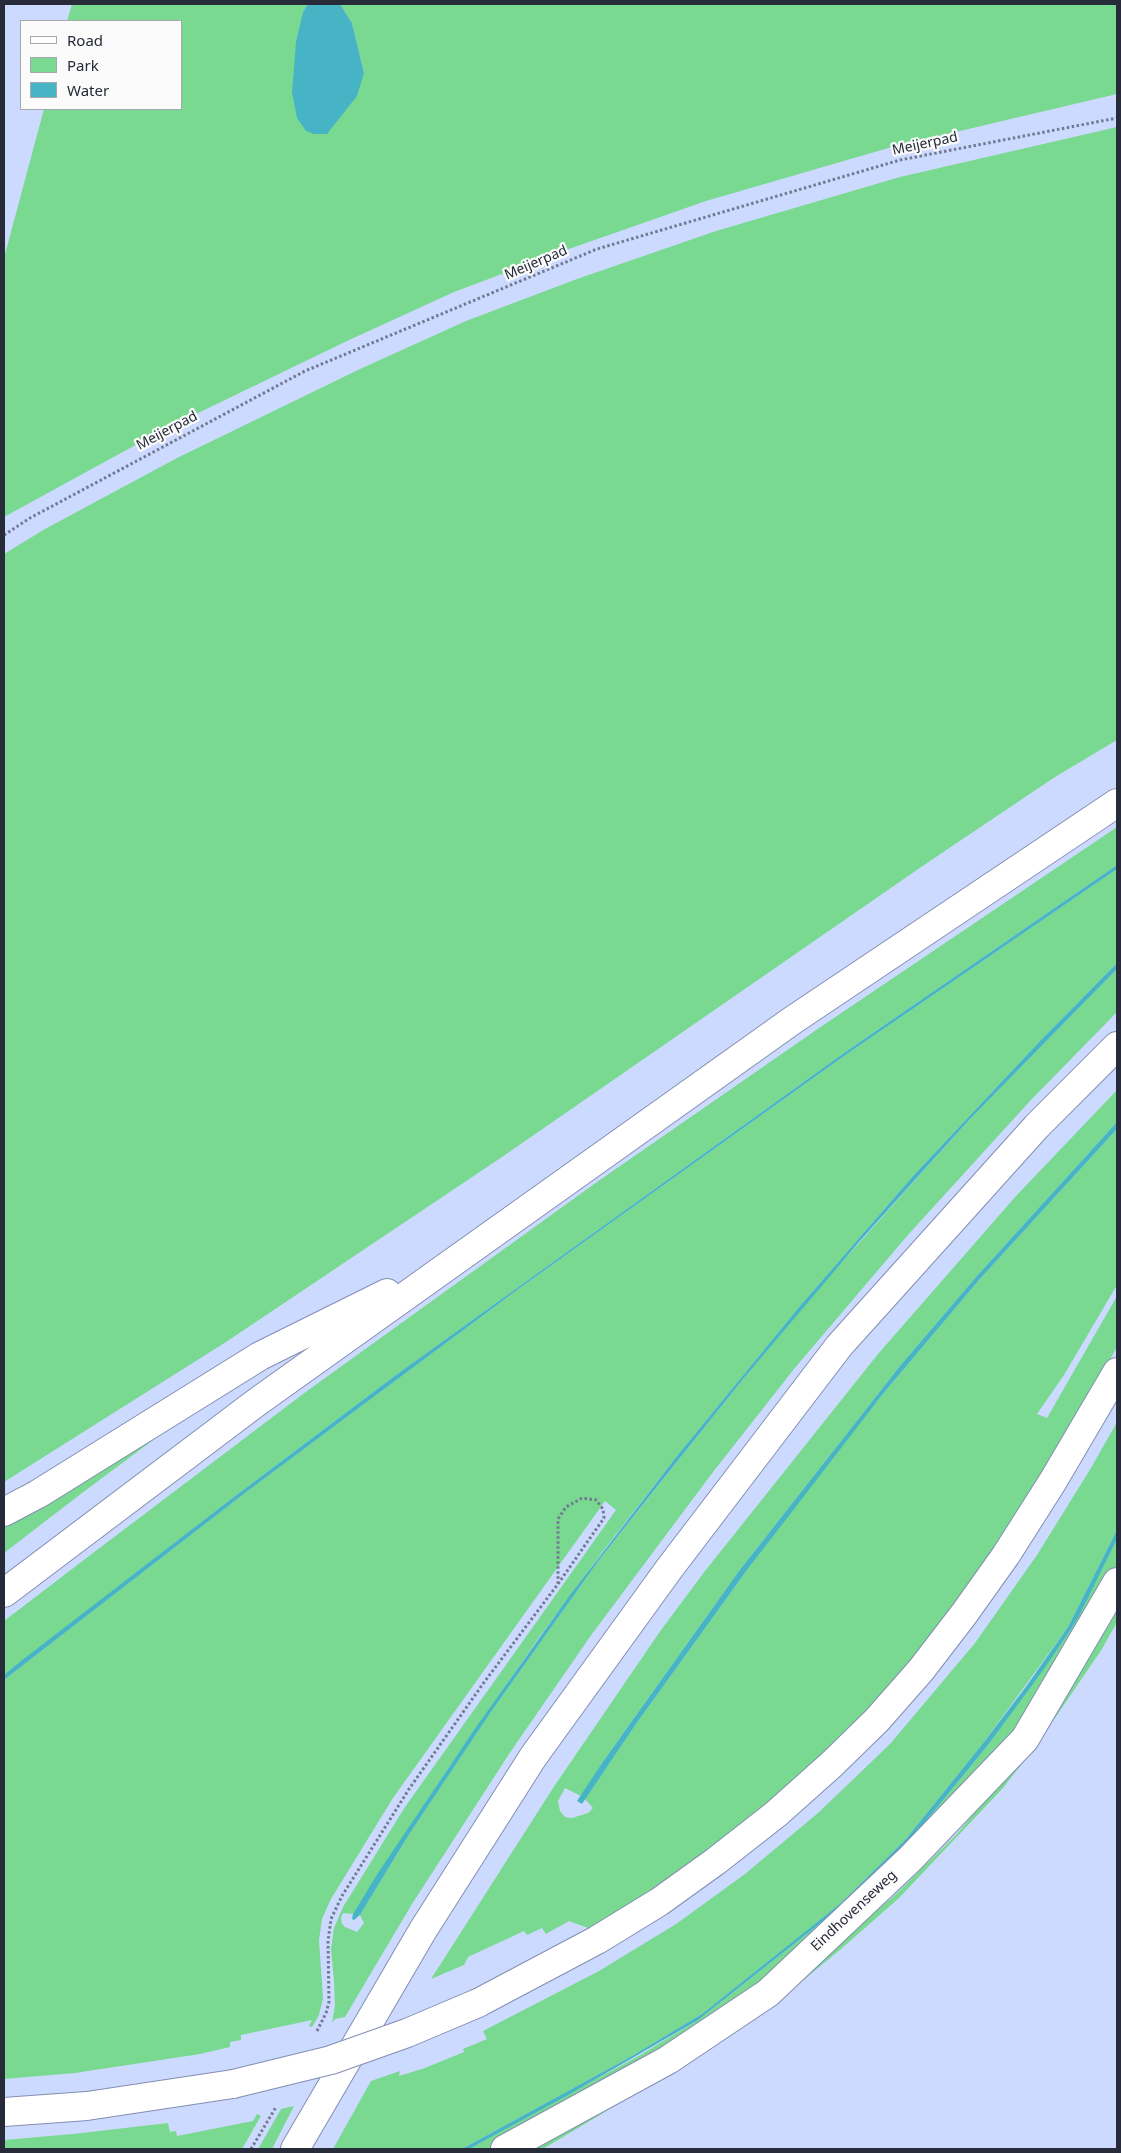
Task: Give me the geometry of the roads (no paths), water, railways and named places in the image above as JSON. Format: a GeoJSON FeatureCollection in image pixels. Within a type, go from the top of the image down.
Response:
{"type":"FeatureCollection","features":[{"type":"Feature","properties":{"kind":"main road"},"geometry":{"type":"LineString","coordinates":[[4,1593],[249,1408],[794,1020],[1117,803]]}},
{"type":"Feature","properties":{"kind":"main road"},"geometry":{"type":"LineString","coordinates":[[294,2149],[424,1930],[533,1757],[669,1568],[838,1346],[1037,1126],[1117,1046]]}},
{"type":"Feature","properties":{"kind":"main road"},"geometry":{"type":"LineString","coordinates":[[4,1512],[38,1494],[260,1356],[456,1260]]}},
{"type":"Feature","properties":{"kind":"main road"},"geometry":{"type":"LineString","coordinates":[[4,2112],[87,2106],[233,2084],[332,2060],[407,2033],[478,2003],[597,1940],[659,1902],[776,1814],[870,1726],[921,1670],[975,1599],[1053,1480],[1117,1372]]}},
{"type":"Feature","properties":{"kind":"main road","name":"Eindhovenseweg"},"geometry":{"type":"LineString","coordinates":[[505,2149],[668,2060],[768,1993],[910,1859],[1025,1740],[1117,1582]]}},
{"type":"Feature","properties":{"kind":"water"},"geometry":{"type":"Polygon","coordinates":[[[308,4],[340,4],[352,23],[364,73],[357,96],[327,134],[314,134],[306,131],[297,118],[292,92],[296,42],[303,12],[308,4]]]}},
{"type":"Feature","properties":{"kind":"water"},"geometry":{"type":"Polygon","coordinates":[[[1117,865],[1117,869],[844,1056],[517,1290],[245,1493],[4,1680],[4,1675],[21,1661],[396,1375],[844,1053],[1117,865]]]}},
{"type":"Feature","properties":{"kind":"water"},"geometry":{"type":"Polygon","coordinates":[[[1117,963],[1117,969],[969,1120],[859,1242],[744,1378],[599,1560],[493,1709],[408,1836],[360,1915],[354,1920],[352,1919],[353,1914],[378,1873],[474,1730],[570,1595],[677,1456],[800,1306],[914,1175],[1040,1041],[1117,963]]]}},
{"type":"Feature","properties":{"kind":"water"},"geometry":{"type":"Polygon","coordinates":[[[1117,1122],[1117,1129],[979,1280],[882,1395],[747,1570],[636,1724],[582,1804],[577,1801],[739,1571],[900,1366],[976,1277],[1117,1122]]]}},
{"type":"Feature","properties":{"kind":"water"},"geometry":{"type":"Polygon","coordinates":[[[1117,1530],[1117,1539],[1080,1614],[1041,1673],[988,1745],[908,1843],[842,1906],[698,2020],[570,2094],[469,2149],[462,2149],[632,2056],[702,2014],[841,1903],[906,1839],[1025,1688],[1068,1627],[1117,1530]]]}}]}
